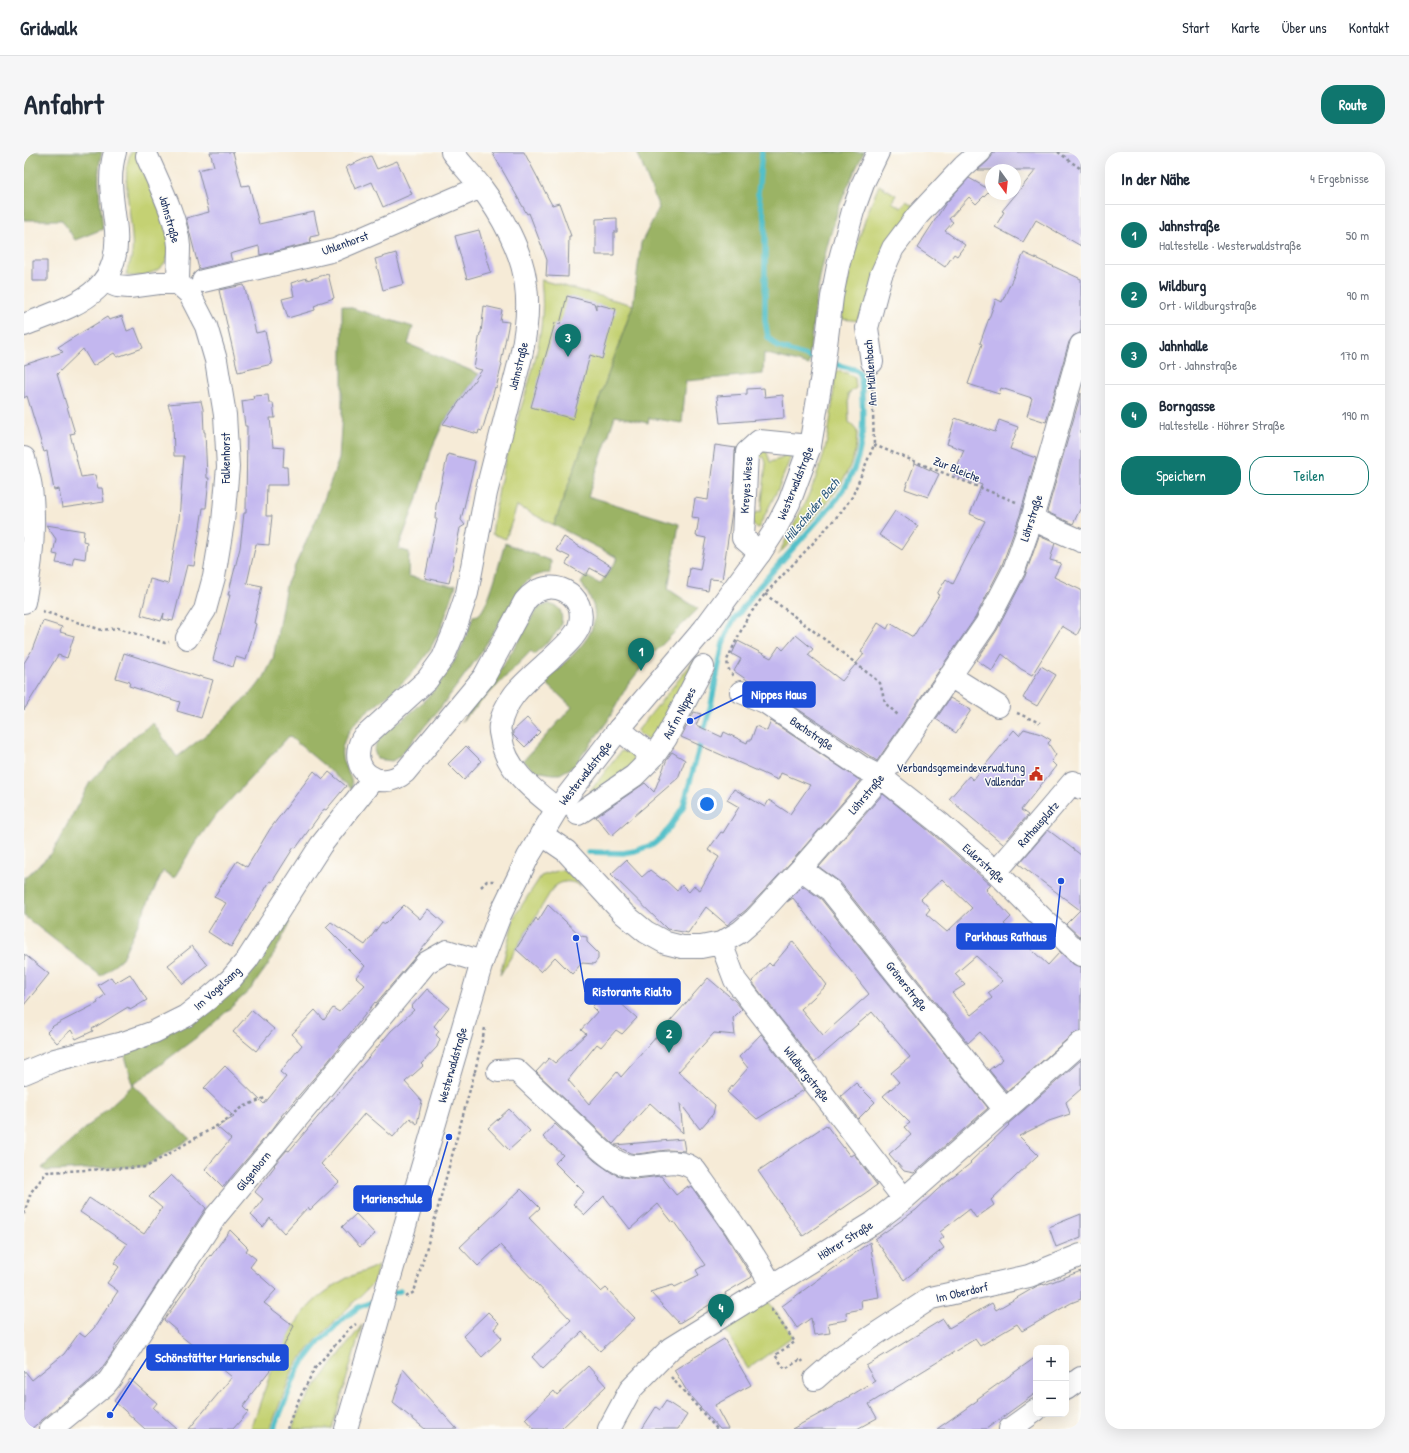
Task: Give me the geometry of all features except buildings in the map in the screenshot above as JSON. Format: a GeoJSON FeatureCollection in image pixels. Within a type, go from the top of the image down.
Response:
{"type":"FeatureCollection","features":[{"type":"Feature","properties":{"kind":"street"},"geometry":{"type":"LineString","coordinates":[[24,325],[78,303],[92,294],[105,281],[113,265],[117,250],[116,226],[111,190],[111,176],[115,152]]}},
{"type":"Feature","properties":{"kind":"street","name":"Jahnstraße"},"geometry":{"type":"LineString","coordinates":[[373,779],[362,769],[359,761],[359,745],[362,738],[427,680],[443,658],[454,632],[467,593],[486,493],[526,334],[526,286],[523,268],[517,249],[505,225],[481,187],[452,152]]}},
{"type":"Feature","properties":{"kind":"street","name":"Westerwaldstraße"},"geometry":{"type":"LineString","coordinates":[[346,1429],[366,1327],[396,1291],[482,962],[500,915],[528,857],[557,809],[619,728],[680,660],[704,629],[760,553],[775,530],[789,503],[810,446],[838,266],[853,211],[864,181],[878,152]]}},
{"type":"Feature","properties":{"kind":"street","name":"Am Mühlenbach"},"geometry":{"type":"LineString","coordinates":[[872,362],[867,328],[868,322],[881,275],[893,248],[918,214],[964,166],[980,152]]}},
{"type":"Feature","properties":{"kind":"street","name":"Jahnstraße"},"geometry":{"type":"LineString","coordinates":[[147,156],[164,196],[177,233],[179,245],[178,283]]}},
{"type":"Feature","properties":{"kind":"street","name":"Uhlenhorst"},"geometry":{"type":"LineString","coordinates":[[203,281],[336,250],[481,187]]}},
{"type":"Feature","properties":{"kind":"street"},"geometry":{"type":"LineString","coordinates":[[105,281],[117,286],[128,287],[159,283],[178,283]]}},
{"type":"Feature","properties":{"kind":"street","name":"Falkenhorst"},"geometry":{"type":"LineString","coordinates":[[178,283],[189,293],[206,326],[216,360],[225,415],[228,467],[214,577],[205,610],[187,638]]}},
{"type":"Feature","properties":{"kind":"street","name":"Löhrstraße"},"geometry":{"type":"LineString","coordinates":[[541,834],[566,851],[624,914],[646,932],[666,943],[682,947],[701,947],[721,942],[740,932],[756,919],[801,870],[881,777],[986,624],[1014,570],[1033,514],[1081,345]]}},
{"type":"Feature","properties":{"kind":"street","name":"Kreyes Wiese"},"geometry":{"type":"LineString","coordinates":[[760,553],[743,538],[747,452],[759,441],[810,446]]}},
{"type":"Feature","properties":{"kind":"street"},"geometry":{"type":"LineString","coordinates":[[24,458],[31,487],[29,526],[32,556],[31,606]]}},
{"type":"Feature","properties":{"kind":"street"},"geometry":{"type":"LineString","coordinates":[[1033,514],[1081,541]]}},
{"type":"Feature","properties":{"kind":"street"},"geometry":{"type":"LineString","coordinates":[[373,779],[387,781],[399,777],[405,772],[484,677],[529,595],[541,588],[555,587],[570,594],[576,601],[580,611],[578,627],[570,639],[515,694],[506,707],[499,726],[502,745],[510,762],[520,777],[531,789],[557,809]]}},
{"type":"Feature","properties":{"kind":"street","name":"Auf'm Nippes"},"geometry":{"type":"LineString","coordinates":[[578,814],[634,776],[653,757],[666,738],[703,667]]}},
{"type":"Feature","properties":{"kind":"street"},"geometry":{"type":"LineString","coordinates":[[950,676],[998,706]]}},
{"type":"Feature","properties":{"kind":"street","name":"Bachstraße"},"geometry":{"type":"LineString","coordinates":[[741,692],[765,702],[863,768],[881,777]]}},
{"type":"Feature","properties":{"kind":"street"},"geometry":{"type":"LineString","coordinates":[[619,728],[653,757]]}},
{"type":"Feature","properties":{"kind":"street","name":"Eulerstraße"},"geometry":{"type":"LineString","coordinates":[[881,777],[942,825],[996,872],[1044,921],[1081,955]]}},
{"type":"Feature","properties":{"kind":"street","name":"Im Vogelsang"},"geometry":{"type":"LineString","coordinates":[[24,1073],[55,1060],[122,1043],[154,1032],[186,1016],[209,998],[230,979],[247,960],[321,845],[373,779]]}},
{"type":"Feature","properties":{"kind":"street","name":"Rathausplatz"},"geometry":{"type":"LineString","coordinates":[[996,872],[1016,855],[1073,782],[1081,788]]}},
{"type":"Feature","properties":{"kind":"street","name":"Grönerstraße"},"geometry":{"type":"LineString","coordinates":[[801,870],[830,890],[1005,1110]]}},
{"type":"Feature","properties":{"kind":"street","name":"Wildburgstraße"},"geometry":{"type":"LineString","coordinates":[[721,942],[734,980],[904,1199]]}},
{"type":"Feature","properties":{"kind":"street","name":"Gilgenborn"},"geometry":{"type":"LineString","coordinates":[[50,1429],[105,1385],[110,1379],[216,1216],[426,963],[447,951],[482,962]]}},
{"type":"Feature","properties":{"kind":"street","name":"Höhrer Straße"},"geometry":{"type":"LineString","coordinates":[[609,1429],[630,1390],[671,1348],[872,1223],[904,1199],[1081,1043]]}},
{"type":"Feature","properties":{"kind":"street"},"geometry":{"type":"LineString","coordinates":[[498,1071],[516,1070],[602,1150],[617,1162],[631,1166],[672,1162],[692,1167],[736,1226],[756,1258],[766,1290]]}},
{"type":"Feature","properties":{"kind":"street","name":"Im Oberdorf"},"geometry":{"type":"LineString","coordinates":[[815,1379],[839,1358],[931,1298],[1029,1276],[1081,1255]]}},
{"type":"Feature","properties":{"kind":"street"},"geometry":{"type":"LineString","coordinates":[[1069,1387],[1081,1378]]}},
{"type":"Feature","properties":{"kind":"street"},"geometry":{"type":"LineString","coordinates":[[1010,1429],[1033,1412]]}},
{"type":"Feature","properties":{"kind":"path"},"geometry":{"type":"LineString","coordinates":[[1058,152],[1081,169]]}},
{"type":"Feature","properties":{"kind":"path","name":"Am Mühlenbach"},"geometry":{"type":"LineString","coordinates":[[741,692],[728,668],[727,660],[747,618],[765,594],[777,583],[842,512],[852,497],[874,445],[872,362]]}},
{"type":"Feature","properties":{"kind":"path","name":"Zur Bleiche"},"geometry":{"type":"LineString","coordinates":[[874,445],[1033,514]]}},
{"type":"Feature","properties":{"kind":"path"},"geometry":{"type":"LineString","coordinates":[[765,594],[850,658],[880,683],[885,702],[913,730]]}},
{"type":"Feature","properties":{"kind":"path"},"geometry":{"type":"LineString","coordinates":[[31,606],[102,630],[118,628],[165,642],[187,638]]}},
{"type":"Feature","properties":{"kind":"path"},"geometry":{"type":"LineString","coordinates":[[998,706],[1040,723]]}},
{"type":"Feature","properties":{"kind":"path"},"geometry":{"type":"LineString","coordinates":[[396,1291],[414,1292],[486,1026]]}},
{"type":"Feature","properties":{"kind":"path"},"geometry":{"type":"LineString","coordinates":[[475,1071],[498,1071]]}},
{"type":"Feature","properties":{"kind":"path"},"geometry":{"type":"LineString","coordinates":[[24,1214],[31,1192],[48,1172],[146,1167],[222,1122],[242,1107],[268,1097]]}},
{"type":"Feature","properties":{"kind":"path"},"geometry":{"type":"LineString","coordinates":[[766,1290],[795,1342],[775,1354],[785,1369],[801,1359],[815,1379]]}},
{"type":"Feature","properties":{"kind":"path"},"geometry":{"type":"LineString","coordinates":[[287,1429],[296,1405],[315,1368],[350,1328],[366,1327]]}},
{"type":"Feature","properties":{"kind":"path"},"geometry":{"type":"LineString","coordinates":[[657,1361],[717,1429]]}},
{"type":"Feature","properties":{"kind":"green space"},"geometry":{"type":"Polygon","coordinates":[[[24,152],[102,152],[99,180],[103,229],[75,240],[62,220],[24,220],[24,152]]]}},
{"type":"Feature","properties":{"kind":"green space"},"geometry":{"type":"Polygon","coordinates":[[[131,152],[137,152],[136,156],[162,216],[166,228],[169,251],[166,261],[159,269],[150,273],[135,276],[126,275],[132,254],[127,188],[128,162],[131,152]]]}},
{"type":"Feature","properties":{"kind":"green space"},"geometry":{"type":"Polygon","coordinates":[[[637,152],[864,152],[837,214],[824,258],[817,293],[809,365],[764,353],[763,374],[686,381],[682,423],[649,418],[648,423],[615,416],[588,496],[679,524],[668,589],[698,609],[650,657],[627,686],[607,722],[574,766],[560,774],[552,774],[536,771],[523,761],[572,707],[544,681],[580,648],[592,627],[595,616],[593,605],[581,583],[586,576],[600,584],[618,558],[554,525],[633,305],[641,243],[659,208],[637,152]]]}},
{"type":"Feature","properties":{"kind":"green space"},"geometry":{"type":"Polygon","coordinates":[[[879,185],[896,195],[892,202],[901,208],[906,201],[915,206],[860,321],[842,319],[847,284],[855,250],[879,185]]]}},
{"type":"Feature","properties":{"kind":"green space"},"geometry":{"type":"Polygon","coordinates":[[[541,280],[633,305],[554,525],[517,506],[506,539],[492,534],[503,470],[537,353],[543,305],[541,280]]]}},
{"type":"Feature","properties":{"kind":"green space"},"geometry":{"type":"Polygon","coordinates":[[[342,305],[413,327],[408,344],[479,374],[443,424],[432,448],[421,488],[398,549],[409,552],[408,576],[452,586],[456,585],[449,606],[437,637],[419,665],[379,703],[360,718],[346,737],[343,745],[342,757],[351,778],[352,789],[289,736],[212,820],[194,845],[174,878],[163,871],[122,958],[101,976],[24,916],[24,877],[26,877],[52,853],[90,782],[132,738],[153,723],[177,757],[216,727],[254,690],[264,677],[273,659],[286,585],[317,518],[339,459],[342,412],[342,305]]]}},
{"type":"Feature","properties":{"kind":"green space"},"geometry":{"type":"Polygon","coordinates":[[[836,371],[847,373],[855,378],[856,388],[848,394],[849,422],[857,431],[854,455],[840,486],[831,498],[778,555],[808,496],[822,460],[829,427],[836,371]]]}},
{"type":"Feature","properties":{"kind":"green space"},"geometry":{"type":"Polygon","coordinates":[[[765,446],[770,462],[783,458],[780,447],[794,449],[778,489],[759,527],[757,528],[753,525],[750,515],[761,511],[766,463],[764,457],[753,460],[765,446]]]}},
{"type":"Feature","properties":{"kind":"green space"},"geometry":{"type":"Polygon","coordinates":[[[505,543],[551,561],[550,573],[534,576],[522,586],[478,657],[441,707],[400,756],[392,761],[377,759],[374,750],[378,740],[425,700],[451,667],[464,642],[473,616],[479,614],[487,602],[505,543]]]}},
{"type":"Feature","properties":{"kind":"green space"},"geometry":{"type":"Polygon","coordinates":[[[549,604],[560,609],[562,619],[558,631],[534,654],[531,651],[461,722],[499,671],[533,615],[540,607],[549,604]]]}},
{"type":"Feature","properties":{"kind":"green space"},"geometry":{"type":"Polygon","coordinates":[[[699,656],[653,740],[649,741],[639,734],[638,730],[699,656]]]}},
{"type":"Feature","properties":{"kind":"green space"},"geometry":{"type":"Polygon","coordinates":[[[621,751],[631,753],[634,764],[585,798],[621,751]]]}},
{"type":"Feature","properties":{"kind":"green space"},"geometry":{"type":"Polygon","coordinates":[[[560,870],[565,871],[581,886],[570,882],[563,882],[553,888],[500,975],[514,917],[541,876],[560,870]]]}},
{"type":"Feature","properties":{"kind":"green space"},"geometry":{"type":"Polygon","coordinates":[[[285,919],[290,923],[268,965],[250,990],[205,1031],[133,1085],[124,1052],[158,1039],[285,919]]]}},
{"type":"Feature","properties":{"kind":"green space"},"geometry":{"type":"Polygon","coordinates":[[[133,1085],[190,1139],[145,1166],[46,1171],[42,1168],[133,1085]]]}},
{"type":"Feature","properties":{"kind":"green space"},"geometry":{"type":"Polygon","coordinates":[[[378,1265],[374,1282],[318,1338],[294,1367],[270,1429],[251,1429],[278,1355],[298,1320],[310,1305],[335,1285],[347,1278],[378,1265]]]}},
{"type":"Feature","properties":{"kind":"green space"},"geometry":{"type":"Polygon","coordinates":[[[768,1301],[793,1336],[748,1369],[723,1326],[768,1301]]]}},
{"type":"Feature","properties":{"kind":"green space"},"geometry":{"type":"Polygon","coordinates":[[[362,1325],[332,1429],[292,1429],[301,1406],[362,1325]]]}},
{"type":"Feature","properties":{"kind":"waterway","name":"Hillscheider Bach"},"geometry":{"type":"LineString","coordinates":[[762,152],[758,194],[765,219],[765,321],[768,337],[778,347],[819,360]]}},
{"type":"Feature","properties":{"kind":"waterway","name":"Hillscheider Bach"},"geometry":{"type":"LineString","coordinates":[[588,852],[623,853],[635,851],[654,844],[670,827],[683,807],[711,705],[723,643],[731,624],[756,590],[838,498],[847,483],[859,454],[862,440],[863,410],[861,376],[856,370],[827,362]]}},
{"type":"Feature","properties":{"kind":"waterway","name":"Hillscheider Bach"},"geometry":{"type":"LineString","coordinates":[[391,1294],[400,1291]]}},
{"type":"Feature","properties":{"kind":"waterway","name":"Hillscheider Bach"},"geometry":{"type":"LineString","coordinates":[[274,1429],[298,1369],[319,1342],[344,1318],[359,1307],[377,1300]]}},
{"type":"Feature","properties":{"kind":"place","name":"Jahnhalle"},"geometry":{"type":"Point","coordinates":[568,357]}},
{"type":"Feature","properties":{"kind":"place","name":"Jahnstraße"},"geometry":{"type":"Point","coordinates":[641,671]}},
{"type":"Feature","properties":{"kind":"place","name":"Nippes Haus"},"geometry":{"type":"Point","coordinates":[690,721]}},
{"type":"Feature","properties":{"kind":"place","name":"Verbandsgemeindeverwaltung Vallendar"},"geometry":{"type":"Point","coordinates":[1036,774]}},
{"type":"Feature","properties":{"kind":"place","name":"Parkhaus Rathaus"},"geometry":{"type":"Point","coordinates":[1061,881]}},
{"type":"Feature","properties":{"kind":"place","name":"Ristorante Rialto"},"geometry":{"type":"Point","coordinates":[576,938]}},
{"type":"Feature","properties":{"kind":"place","name":"Wildburg"},"geometry":{"type":"Point","coordinates":[669,1053]}},
{"type":"Feature","properties":{"kind":"place","name":"Marienschule"},"geometry":{"type":"Point","coordinates":[449,1137]}},
{"type":"Feature","properties":{"kind":"place","name":"Borngasse"},"geometry":{"type":"Point","coordinates":[721,1327]}},
{"type":"Feature","properties":{"kind":"place","name":"Schönstätter Marienschule"},"geometry":{"type":"Point","coordinates":[110,1415]}}]}
